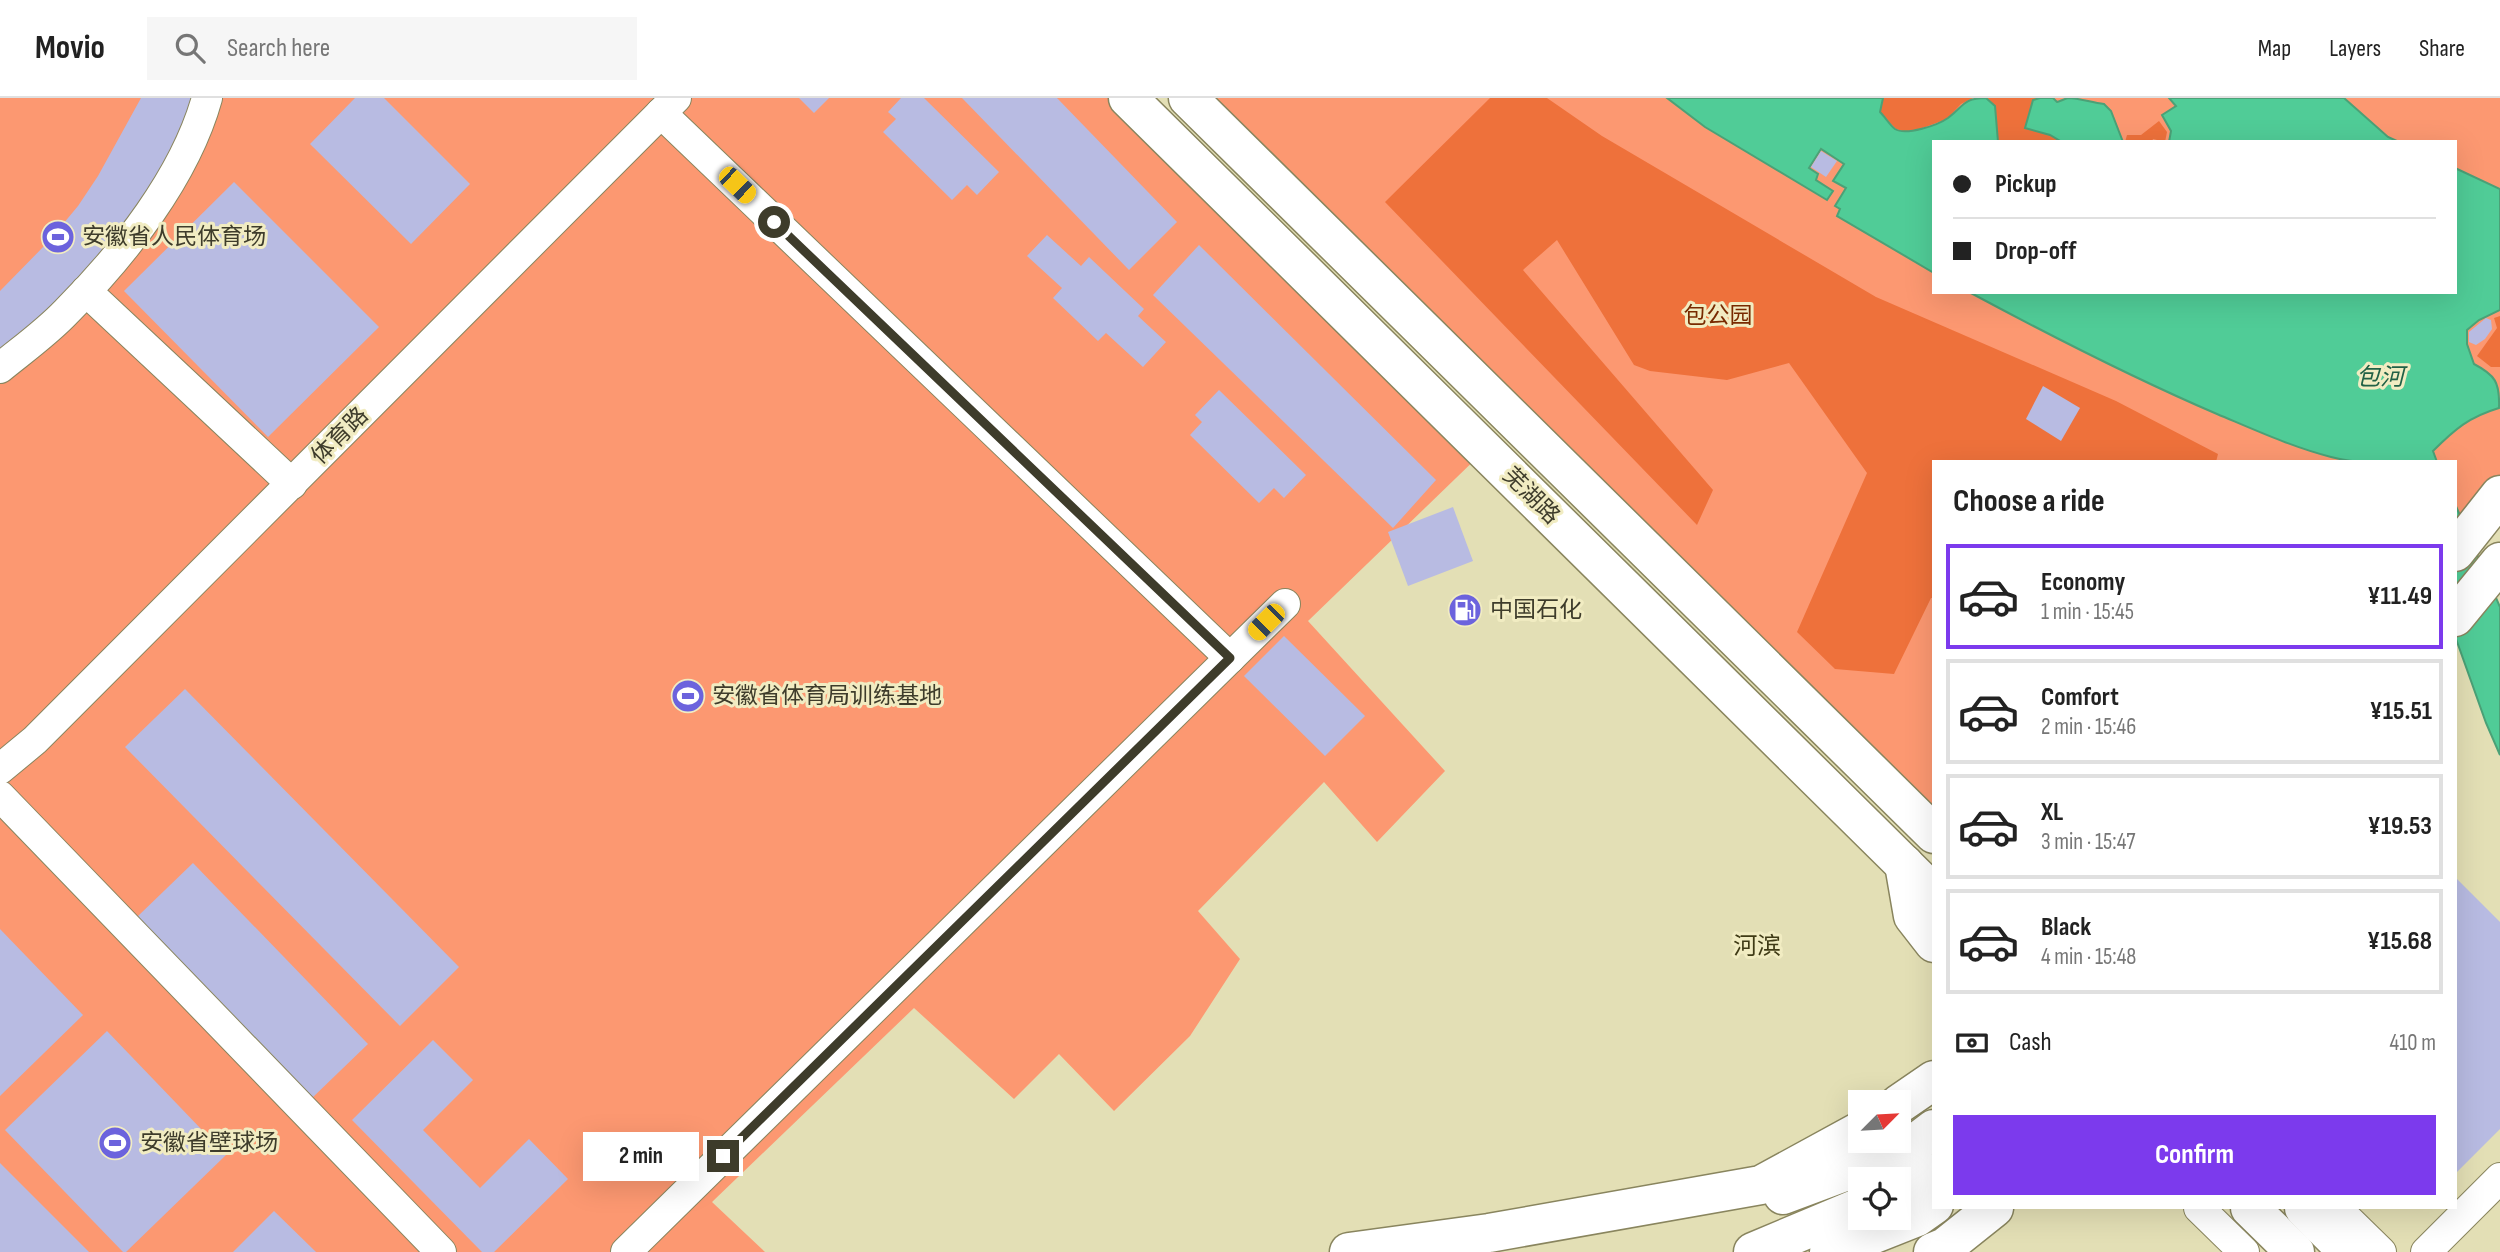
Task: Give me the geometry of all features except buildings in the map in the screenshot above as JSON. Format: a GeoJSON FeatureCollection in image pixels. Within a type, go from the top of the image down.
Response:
{"type":"FeatureCollection","features":[{"type":"Feature","properties":{"kind":"main road","name":"芜湖路"},"geometry":{"type":"LineString","coordinates":[[1128,98],[1932,892]]}},
{"type":"Feature","properties":{"kind":"main road","name":"芜湖路"},"geometry":{"type":"LineString","coordinates":[[1188,98],[1932,832]]}},
{"type":"Feature","properties":{"kind":"main road"},"geometry":{"type":"LineString","coordinates":[[2457,549],[2490,508]]}},
{"type":"Feature","properties":{"kind":"main road"},"geometry":{"type":"LineString","coordinates":[[2457,615],[2500,562]]}},
{"type":"Feature","properties":{"kind":"main road"},"geometry":{"type":"LineString","coordinates":[[1904,864],[1913,916],[1932,940]]}},
{"type":"Feature","properties":{"kind":"main road"},"geometry":{"type":"LineString","coordinates":[[1911,1096],[1932,1081]]}},
{"type":"Feature","properties":{"kind":"main road"},"geometry":{"type":"LineString","coordinates":[[1532,1252],[1728,1216],[1909,1148],[1932,1131]]}},
{"type":"Feature","properties":{"kind":"main road"},"geometry":{"type":"LineString","coordinates":[[1349,1252],[1489,1233],[1760,1185],[1848,1137]]}},
{"type":"Feature","properties":{"kind":"main road"},"geometry":{"type":"LineString","coordinates":[[1911,1186],[1932,1174]]}},
{"type":"Feature","properties":{"kind":"main road"},"geometry":{"type":"LineString","coordinates":[[1829,1252],[1917,1217],[1932,1206]]}},
{"type":"Feature","properties":{"kind":"main road"},"geometry":{"type":"LineString","coordinates":[[1878,1252],[1941,1226],[1963,1209]]}},
{"type":"Feature","properties":{"kind":"main road"},"geometry":{"type":"LineString","coordinates":[[1933,1252],[1945,1247],[1993,1209]]}},
{"type":"Feature","properties":{"kind":"main road"},"geometry":{"type":"LineString","coordinates":[[2251,1209],[2295,1252]]}},
{"type":"Feature","properties":{"kind":"main road"},"geometry":{"type":"LineString","coordinates":[[2305,1209],[2348,1252]]}},
{"type":"Feature","properties":{"kind":"main road"},"geometry":{"type":"LineString","coordinates":[[1753,1252],[1848,1213]]}},
{"type":"Feature","properties":{"kind":"street"},"geometry":{"type":"LineString","coordinates":[[0,368],[65,314],[109,264],[170,183],[188,152],[207,98]]}},
{"type":"Feature","properties":{"kind":"street"},"geometry":{"type":"LineString","coordinates":[[669,105],[1230,658]]}},
{"type":"Feature","properties":{"kind":"street","name":"体育路"},"geometry":{"type":"LineString","coordinates":[[0,769],[35,740],[669,105]]}},
{"type":"Feature","properties":{"kind":"street"},"geometry":{"type":"LineString","coordinates":[[86,291],[292,484]]}},
{"type":"Feature","properties":{"kind":"street"},"geometry":{"type":"LineString","coordinates":[[626,1252],[1285,604]]}},
{"type":"Feature","properties":{"kind":"street"},"geometry":{"type":"LineString","coordinates":[[0,796],[441,1252]]}},
{"type":"Feature","properties":{"kind":"street"},"geometry":{"type":"LineString","coordinates":[[2426,1252],[2500,1178]]}},
{"type":"Feature","properties":{"kind":"street"},"geometry":{"type":"LineString","coordinates":[[2200,1209],[2244,1252]]}},
{"type":"Feature","properties":{"kind":"street"},"geometry":{"type":"LineString","coordinates":[[2337,1209],[2381,1252]]}},
{"type":"Feature","properties":{"kind":"green space","name":"安徽省体育局训练基地"},"geometry":{"type":"Polygon","coordinates":[[[0,98],[1128,98],[1485,450],[1308,621],[1445,771],[1377,842],[1324,782],[1198,911],[1240,959],[1190,1036],[1114,1111],[1059,1054],[1014,1099],[914,1008],[712,1202],[765,1252],[0,1252],[0,98]]]}},
{"type":"Feature","properties":{"kind":"green space","name":"包公园"},"geometry":{"type":"Polygon","coordinates":[[[1188,98],[2500,98],[2500,495],[2457,549],[2457,460],[1932,460],[1932,832],[1188,98]]]}},
{"type":"Feature","properties":{"kind":"green space"},"geometry":{"type":"Polygon","coordinates":[[[1490,98],[1547,98],[1602,136],[1876,297],[2116,401],[2218,454],[2216,460],[1932,460],[1932,598],[1894,674],[1835,669],[1797,632],[1867,473],[1789,363],[1727,380],[1650,371],[1634,365],[1557,240],[1523,270],[1713,490],[1697,525],[1385,202],[1490,98]]]}},
{"type":"Feature","properties":{"kind":"green space"},"geometry":{"type":"Polygon","coordinates":[[[1883,98],[1973,98],[1961,104],[1947,119],[1909,133],[1896,129],[1880,112],[1883,98]]]}},
{"type":"Feature","properties":{"kind":"green space"},"geometry":{"type":"Polygon","coordinates":[[[1986,98],[2040,98],[2033,101],[2025,128],[2059,140],[1998,140],[1995,106],[1986,98]]]}},
{"type":"Feature","properties":{"kind":"green space"},"geometry":{"type":"Polygon","coordinates":[[[2159,121],[2167,132],[2165,140],[2126,140],[2127,135],[2141,135],[2159,121]]]}},
{"type":"Feature","properties":{"kind":"green space"},"geometry":{"type":"Polygon","coordinates":[[[2500,316],[2500,367],[2491,367],[2477,356],[2497,328],[2494,318],[2500,316]]]}},
{"type":"Feature","properties":{"kind":"water"},"geometry":{"type":"Polygon","coordinates":[[[1667,98],[1883,98],[1880,112],[1895,129],[1907,131],[1937,124],[1968,101],[1986,98],[1995,106],[1998,140],[1932,140],[1932,272],[1837,216],[1840,209],[1835,206],[1846,188],[1833,181],[1844,164],[1821,149],[1809,168],[1818,174],[1816,180],[1833,191],[1827,200],[1705,127],[1667,98]]]}},
{"type":"Feature","properties":{"kind":"water"},"geometry":{"type":"Polygon","coordinates":[[[2053,98],[2057,102],[2072,98],[2104,104],[2111,111],[2122,140],[2059,140],[2025,128],[2033,100],[2053,98]]]}},
{"type":"Feature","properties":{"kind":"water"},"geometry":{"type":"Polygon","coordinates":[[[2169,98],[2344,98],[2395,140],[2169,140],[2171,131],[2162,115],[2176,106],[2169,98]]]}},
{"type":"Feature","properties":{"kind":"water","name":"包河"},"geometry":{"type":"Polygon","coordinates":[[[2457,169],[2500,189],[2500,310],[2479,320],[2467,330],[2467,344],[2474,364],[2495,380],[2499,408],[2471,420],[2448,436],[2433,451],[2436,460],[2344,460],[2316,453],[2217,414],[2061,340],[1973,294],[2457,294],[2457,169]]]}},
{"type":"Feature","properties":{"kind":"water"},"geometry":{"type":"Polygon","coordinates":[[[2457,509],[2500,607],[2500,755],[2457,642],[2457,509]]]}},
{"type":"Feature","properties":{"kind":"place","name":"安徽省人民体育场"},"geometry":{"type":"Point","coordinates":[58,237]}},
{"type":"Feature","properties":{"kind":"place","name":"中国石化"},"geometry":{"type":"Point","coordinates":[1465,610]}},
{"type":"Feature","properties":{"kind":"place","name":"安徽省体育局训练基地"},"geometry":{"type":"Point","coordinates":[688,696]}},
{"type":"Feature","properties":{"kind":"place","name":"安徽省壁球场"},"geometry":{"type":"Point","coordinates":[115,1143]}},
{"type":"Feature","properties":{"kind":"district","name":"河滨"},"geometry":{"type":"Point","coordinates":[1757,946]}},
{"type":"Feature","properties":{"kind":"route"},"geometry":{"type":"LineString","coordinates":[[723,1156],[1230,658],[774,222]]}}]}
